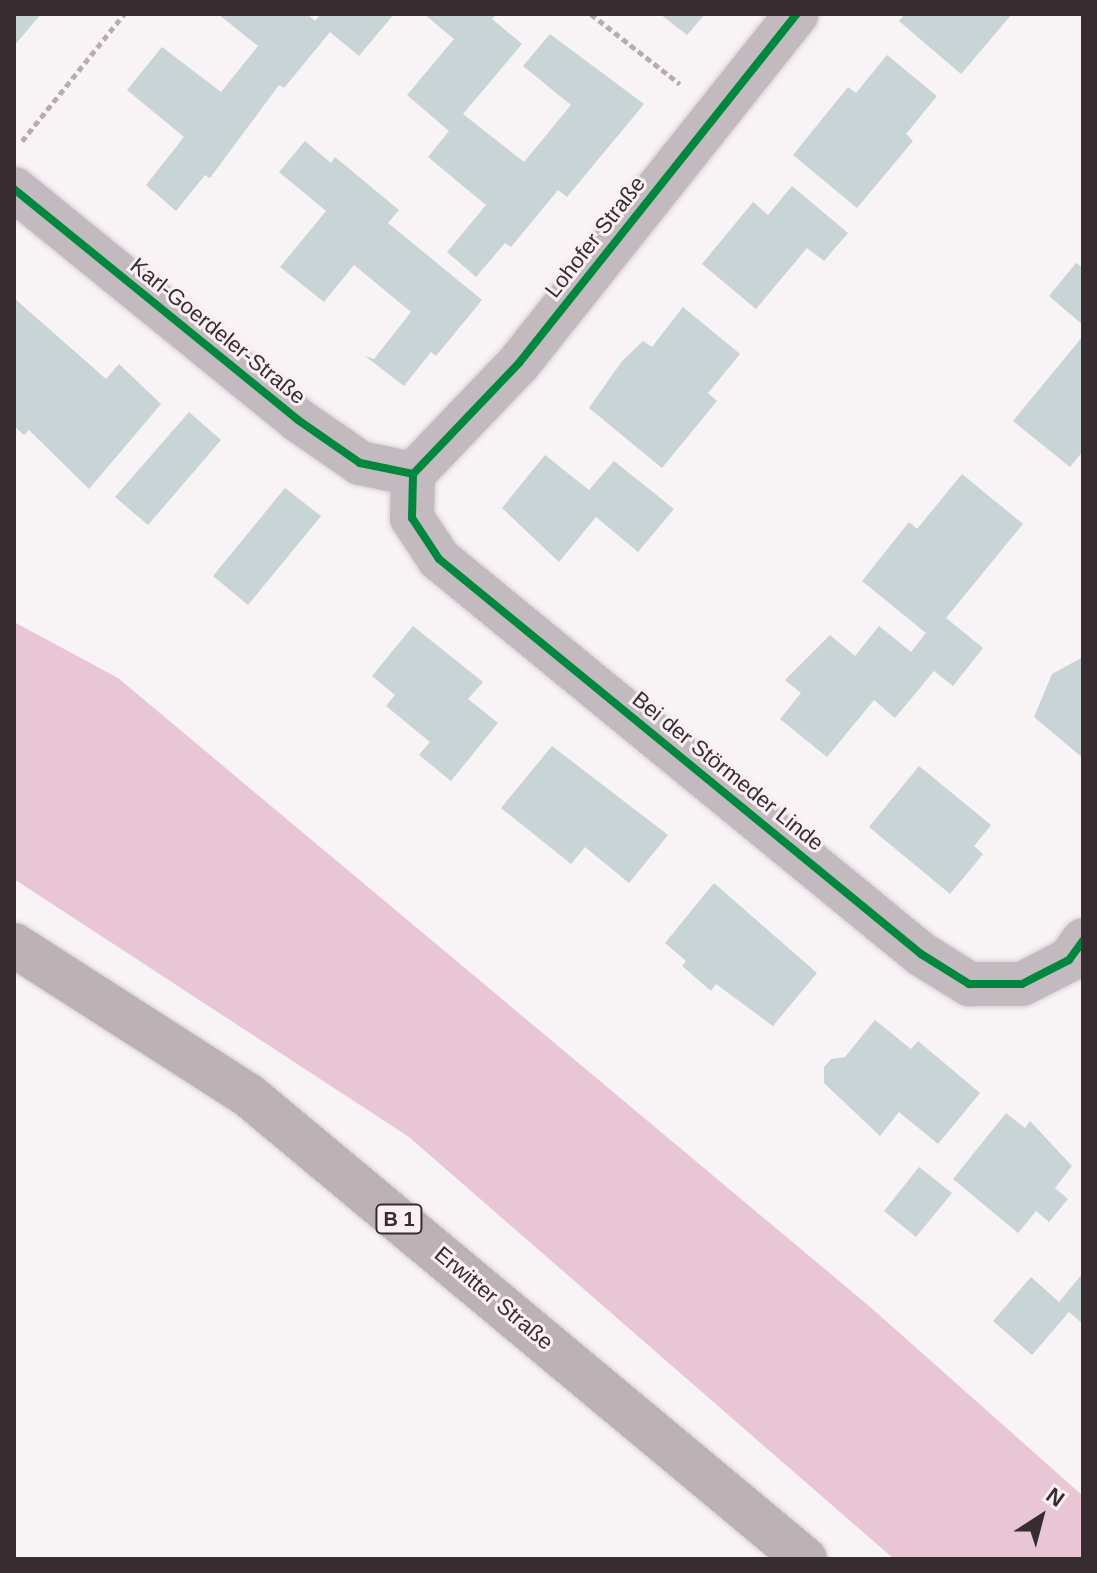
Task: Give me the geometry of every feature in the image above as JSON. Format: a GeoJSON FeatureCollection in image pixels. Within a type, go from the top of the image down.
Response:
{"type":"FeatureCollection","features":[{"type":"Feature","properties":{"kind":"main road","name":"Erwitter Straße"},"geometry":{"type":"LineString","coordinates":[[14,945],[248,1095],[805,1559]]}},
{"type":"Feature","properties":{"kind":"street","name":"Lohofer Straße"},"geometry":{"type":"LineString","coordinates":[[413,474],[519,363],[716,111],[797,14]]}},
{"type":"Feature","properties":{"kind":"street","name":"Karl-Goerdeler-Straße"},"geometry":{"type":"LineString","coordinates":[[14,189],[298,420],[360,463],[413,474]]}},
{"type":"Feature","properties":{"kind":"street","name":"Bei der Störmeder Linde"},"geometry":{"type":"LineString","coordinates":[[413,474],[412,518],[439,559],[921,954],[969,984],[1022,984],[1069,960],[1083,941]]}},
{"type":"Feature","properties":{"kind":"path"},"geometry":{"type":"LineString","coordinates":[[14,150],[124,14]]}},
{"type":"Feature","properties":{"kind":"path"},"geometry":{"type":"LineString","coordinates":[[591,14],[716,111]]}},
{"type":"Feature","properties":{"kind":"shaded area"},"geometry":{"type":"Polygon","coordinates":[[[14,622],[118,678],[869,1306],[1083,1496],[1083,1559],[894,1559],[409,1137],[14,879],[14,622]]]}},
{"type":"Feature","properties":{"kind":"building"},"geometry":{"type":"Polygon","coordinates":[[[14,14],[41,14],[14,46],[14,14]]]}},
{"type":"Feature","properties":{"kind":"building"},"geometry":{"type":"Polygon","coordinates":[[[218,14],[307,14],[315,21],[321,14],[394,14],[359,56],[330,32],[284,88],[279,85],[210,178],[205,175],[176,211],[146,185],[184,137],[127,90],[162,47],[221,92],[258,46],[218,14]]]}},
{"type":"Feature","properties":{"kind":"building"},"geometry":{"type":"Polygon","coordinates":[[[424,14],[497,14],[492,19],[522,44],[463,114],[524,162],[571,105],[523,66],[550,34],[644,104],[567,197],[558,190],[511,247],[505,243],[476,277],[447,252],[486,205],[428,157],[449,131],[407,95],[454,39],[424,14]]]}},
{"type":"Feature","properties":{"kind":"building"},"geometry":{"type":"Polygon","coordinates":[[[660,14],[705,14],[687,35],[660,14]]]}},
{"type":"Feature","properties":{"kind":"building"},"geometry":{"type":"Polygon","coordinates":[[[905,14],[1012,14],[961,74],[899,21],[905,14]]]}},
{"type":"Feature","properties":{"kind":"building"},"geometry":{"type":"Polygon","coordinates":[[[887,55],[937,96],[906,134],[913,141],[857,208],[793,155],[848,87],[856,93],[887,55]]]}},
{"type":"Feature","properties":{"kind":"building"},"geometry":{"type":"Polygon","coordinates":[[[305,141],[331,163],[335,157],[399,210],[388,223],[482,300],[436,356],[431,352],[404,386],[365,356],[374,359],[411,312],[354,265],[324,302],[280,267],[326,211],[279,172],[305,141]]]}},
{"type":"Feature","properties":{"kind":"building"},"geometry":{"type":"Polygon","coordinates":[[[792,186],[848,233],[824,261],[807,248],[756,309],[702,264],[753,202],[768,215],[792,186]]]}},
{"type":"Feature","properties":{"kind":"building"},"geometry":{"type":"Polygon","coordinates":[[[1076,263],[1083,268],[1083,325],[1049,296],[1076,263]]]}},
{"type":"Feature","properties":{"kind":"building"},"geometry":{"type":"Polygon","coordinates":[[[14,298],[106,379],[119,364],[161,404],[89,489],[29,430],[24,435],[14,426],[14,298]]]}},
{"type":"Feature","properties":{"kind":"building"},"geometry":{"type":"Polygon","coordinates":[[[683,307],[740,354],[708,393],[717,401],[662,468],[589,408],[622,361],[643,341],[652,347],[683,307]]]}},
{"type":"Feature","properties":{"kind":"building"},"geometry":{"type":"Polygon","coordinates":[[[1083,336],[1083,451],[1070,467],[1013,421],[1083,336]]]}},
{"type":"Feature","properties":{"kind":"building"},"geometry":{"type":"Polygon","coordinates":[[[189,412],[221,440],[148,525],[115,497],[189,412]]]}},
{"type":"Feature","properties":{"kind":"building"},"geometry":{"type":"Polygon","coordinates":[[[545,455],[589,490],[614,461],[674,509],[638,552],[596,517],[559,562],[502,508],[545,455]]]}},
{"type":"Feature","properties":{"kind":"building"},"geometry":{"type":"Polygon","coordinates":[[[962,474],[1023,524],[946,618],[983,648],[953,686],[934,671],[895,718],[874,700],[827,757],[780,719],[801,693],[785,680],[830,635],[855,656],[879,626],[911,652],[926,633],[862,581],[909,522],[917,529],[962,474]]]}},
{"type":"Feature","properties":{"kind":"building"},"geometry":{"type":"Polygon","coordinates":[[[285,488],[321,516],[248,605],[213,576],[285,488]]]}},
{"type":"Feature","properties":{"kind":"building"},"geometry":{"type":"Polygon","coordinates":[[[413,626],[483,682],[468,699],[498,723],[451,781],[419,755],[430,742],[386,706],[395,695],[372,676],[413,626]]]}},
{"type":"Feature","properties":{"kind":"building"},"geometry":{"type":"Polygon","coordinates":[[[1083,657],[1083,758],[1034,717],[1052,674],[1083,657]]]}},
{"type":"Feature","properties":{"kind":"building"},"geometry":{"type":"Polygon","coordinates":[[[552,746],[668,835],[629,883],[585,847],[571,864],[501,808],[552,746]]]}},
{"type":"Feature","properties":{"kind":"building"},"geometry":{"type":"Polygon","coordinates":[[[919,766],[991,825],[974,846],[983,854],[950,894],[869,827],[919,766]]]}},
{"type":"Feature","properties":{"kind":"building"},"geometry":{"type":"Polygon","coordinates":[[[714,883],[817,973],[773,1026],[716,984],[711,991],[682,966],[686,961],[665,943],[714,883]]]}},
{"type":"Feature","properties":{"kind":"building"},"geometry":{"type":"Polygon","coordinates":[[[875,1020],[911,1049],[918,1041],[980,1093],[938,1144],[899,1112],[880,1136],[824,1083],[824,1067],[831,1059],[845,1057],[875,1020]]]}},
{"type":"Feature","properties":{"kind":"building"},"geometry":{"type":"Polygon","coordinates":[[[1006,1113],[1025,1128],[1030,1121],[1072,1166],[1055,1188],[1068,1199],[1049,1222],[1036,1211],[1018,1233],[953,1179],[1006,1113]]]}},
{"type":"Feature","properties":{"kind":"building"},"geometry":{"type":"Polygon","coordinates":[[[919,1167],[952,1193],[916,1237],[884,1211],[919,1167]]]}},
{"type":"Feature","properties":{"kind":"building"},"geometry":{"type":"Polygon","coordinates":[[[1083,1273],[1083,1324],[1069,1312],[1032,1355],[993,1321],[1031,1277],[1059,1302],[1083,1273]]]}},
{"type":"Feature","properties":{"kind":"cycle path"},"geometry":{"type":"LineString","coordinates":[[413,474],[519,363],[797,14]]}},
{"type":"Feature","properties":{"kind":"cycle path"},"geometry":{"type":"LineString","coordinates":[[14,189],[298,420],[360,463],[413,474]]}},
{"type":"Feature","properties":{"kind":"cycle path"},"geometry":{"type":"LineString","coordinates":[[413,474],[412,518],[439,559],[921,954],[969,984],[1022,984],[1069,960],[1083,941]]}}]}
